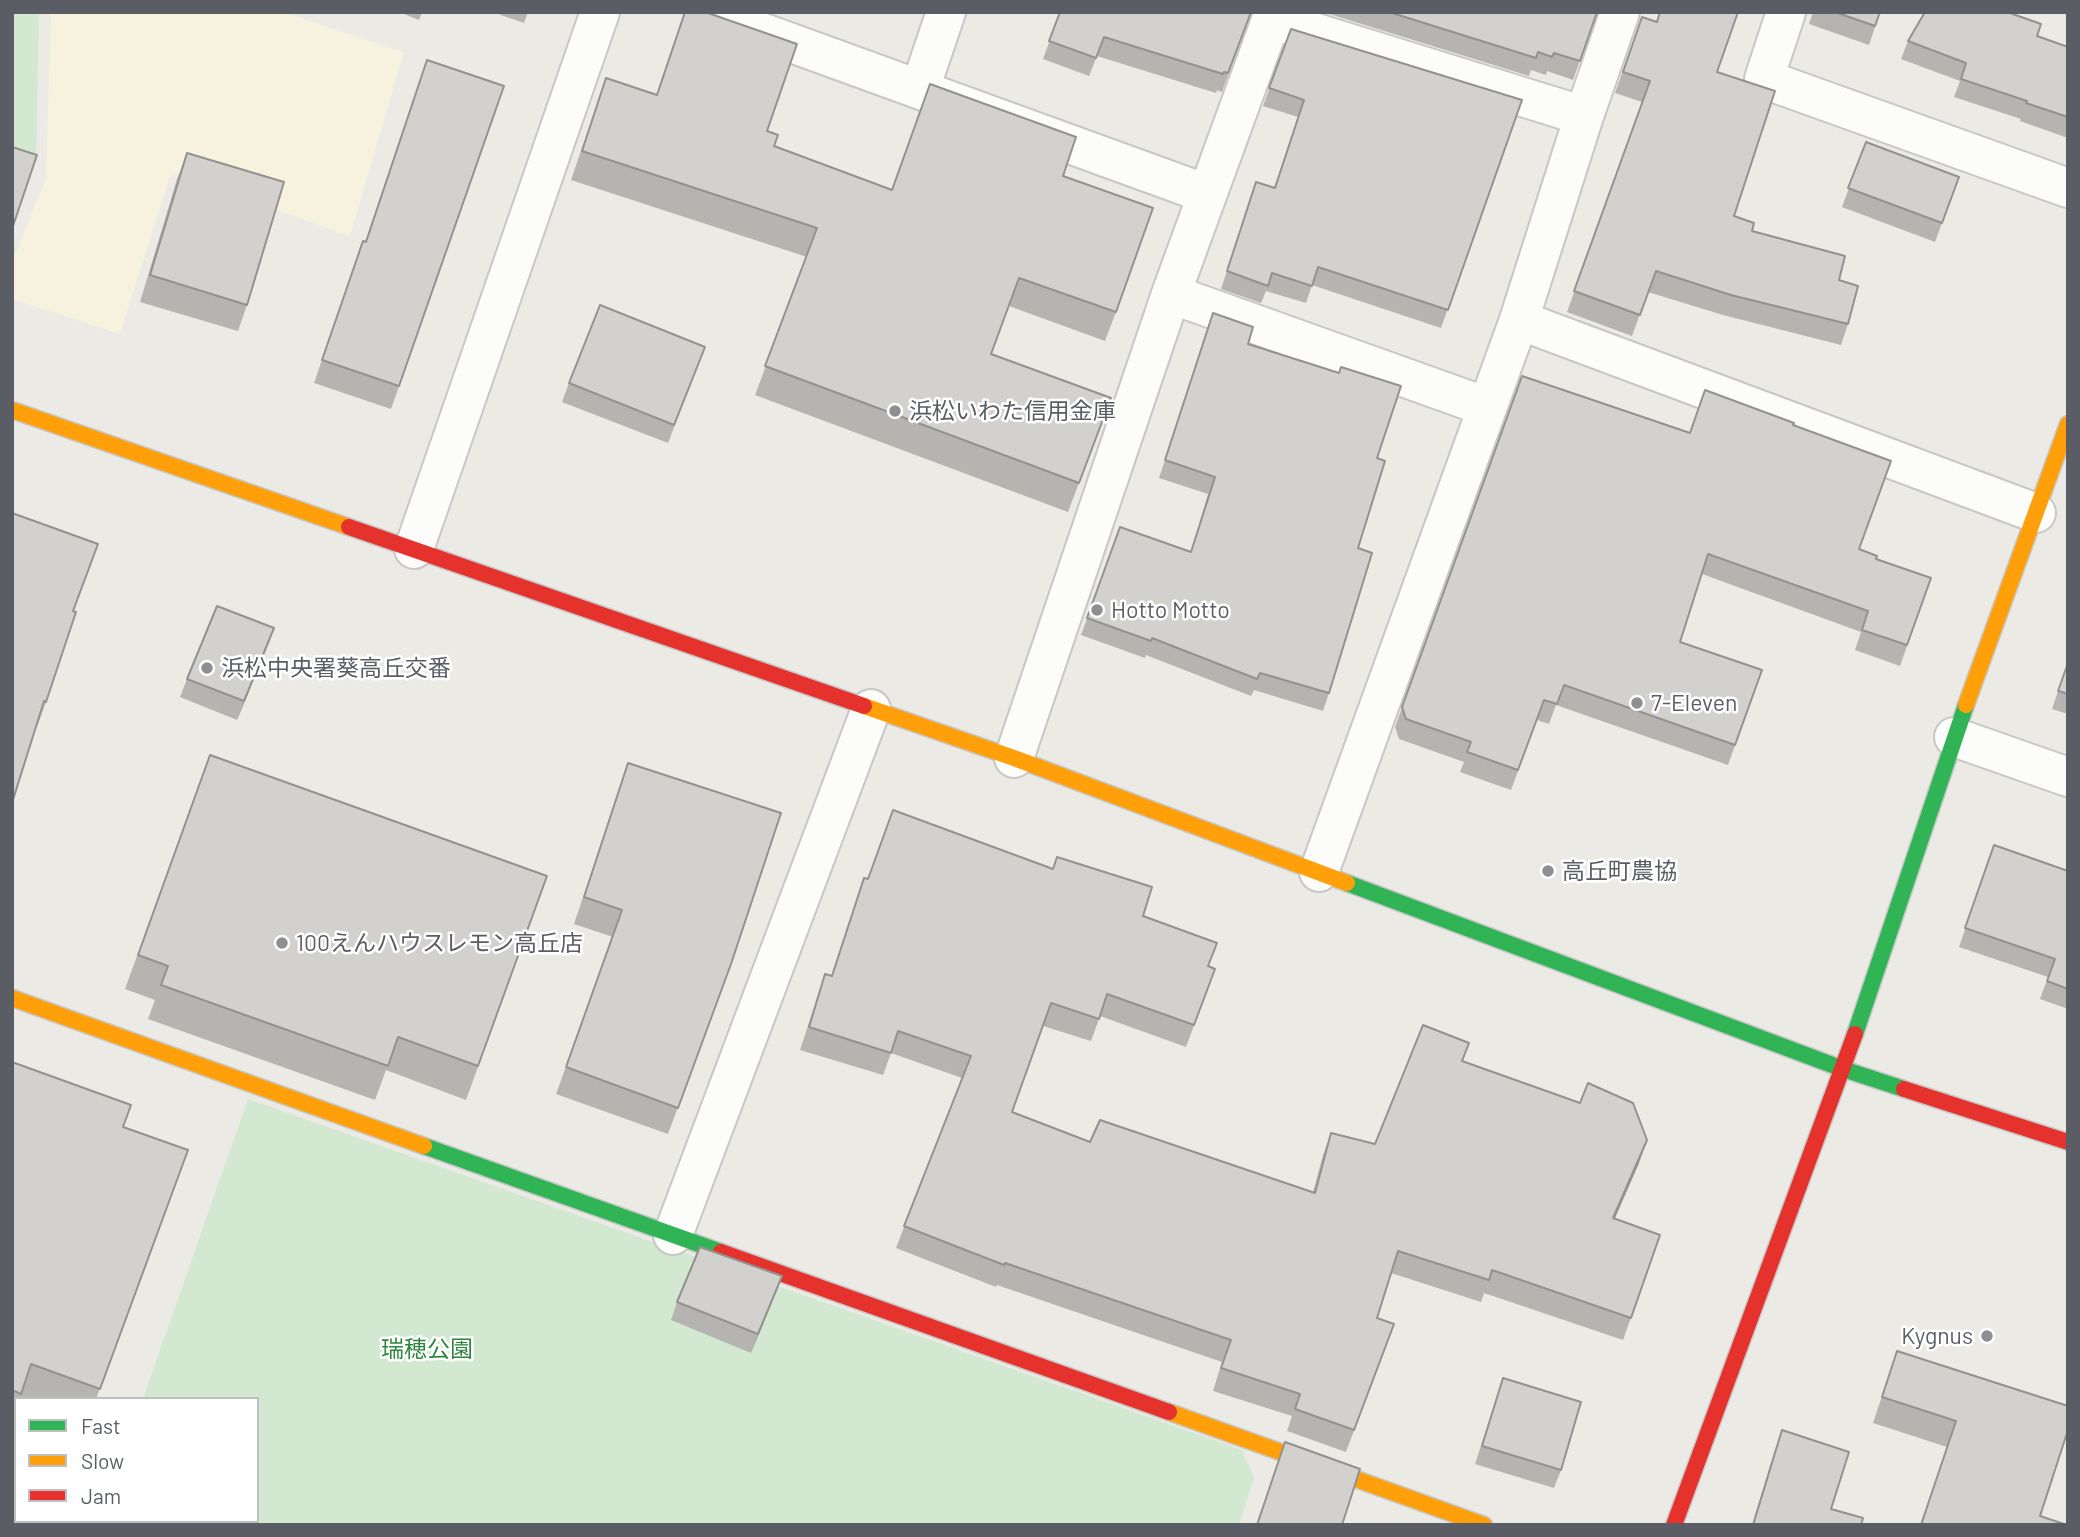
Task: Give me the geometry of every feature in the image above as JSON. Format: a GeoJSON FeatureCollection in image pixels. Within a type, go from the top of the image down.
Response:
{"type":"FeatureCollection","features":[{"type":"Feature","properties":{"kind":"street"},"geometry":{"type":"LineString","coordinates":[[414,550],[600,12]]}},
{"type":"Feature","properties":{"kind":"street"},"geometry":{"type":"LineString","coordinates":[[706,12],[1208,194]]}},
{"type":"Feature","properties":{"kind":"street"},"geometry":{"type":"LineString","coordinates":[[920,89],[946,12]]}},
{"type":"Feature","properties":{"kind":"street"},"geometry":{"type":"LineString","coordinates":[[1318,872],[1519,320],[1620,12]]}},
{"type":"Feature","properties":{"kind":"street"},"geometry":{"type":"LineString","coordinates":[[1786,12],[1764,79],[2068,188]]}},
{"type":"Feature","properties":{"kind":"street"},"geometry":{"type":"LineString","coordinates":[[1014,758],[1171,294],[1272,16],[1584,116]]}},
{"type":"Feature","properties":{"kind":"street"},"geometry":{"type":"LineString","coordinates":[[1171,294],[1487,407]]}},
{"type":"Feature","properties":{"kind":"street"},"geometry":{"type":"LineString","coordinates":[[1519,320],[2036,513]]}},
{"type":"Feature","properties":{"kind":"street"},"geometry":{"type":"LineString","coordinates":[[12,410],[1014,758],[1843,1069],[2068,1142]]}},
{"type":"Feature","properties":{"kind":"street"},"geometry":{"type":"LineString","coordinates":[[1674,1525],[1843,1069],[1954,737],[2068,424]]}},
{"type":"Feature","properties":{"kind":"street"},"geometry":{"type":"LineString","coordinates":[[673,1235],[872,709]]}},
{"type":"Feature","properties":{"kind":"street"},"geometry":{"type":"LineString","coordinates":[[1954,737],[2068,777]]}},
{"type":"Feature","properties":{"kind":"street"},"geometry":{"type":"LineString","coordinates":[[12,998],[1484,1525]]}},
{"type":"Feature","properties":{"kind":"shaded area"},"geometry":{"type":"Polygon","coordinates":[[[51,12],[282,12],[404,52],[350,236],[171,173],[120,334],[12,299],[12,262],[46,178],[51,12]]]}},
{"type":"Feature","properties":{"kind":"green space"},"geometry":{"type":"Polygon","coordinates":[[[12,12],[39,12],[36,163],[12,158],[12,12]]]}},
{"type":"Feature","properties":{"kind":"green space","name":"瑞穂公園"},"geometry":{"type":"Polygon","coordinates":[[[248,1099],[1242,1450],[1254,1478],[1239,1525],[99,1525],[259,1523],[259,1397],[144,1397],[248,1099]]]}},
{"type":"Feature","properties":{"kind":"building"},"geometry":{"type":"Polygon","coordinates":[[[685,12],[705,12],[797,44],[767,131],[778,135],[774,146],[892,190],[930,84],[1076,137],[1063,176],[1153,208],[1116,312],[1019,278],[991,354],[1111,398],[1079,483],[765,366],[817,228],[582,151],[606,78],[657,95],[685,12]]]}},
{"type":"Feature","properties":{"kind":"building"},"geometry":{"type":"Polygon","coordinates":[[[1060,12],[1251,12],[1228,73],[1223,74],[1104,37],[1096,58],[1049,41],[1060,12]]]}},
{"type":"Feature","properties":{"kind":"building"},"geometry":{"type":"Polygon","coordinates":[[[1389,12],[1597,12],[1580,61],[1554,53],[1552,57],[1538,52],[1536,58],[1389,12]]]}},
{"type":"Feature","properties":{"kind":"building"},"geometry":{"type":"Polygon","coordinates":[[[1660,12],[1738,12],[1717,72],[1775,91],[1734,216],[1754,223],[1752,231],[1845,256],[1839,280],[1858,286],[1848,324],[1731,295],[1656,271],[1640,315],[1574,291],[1650,81],[1623,72],[1642,17],[1657,22],[1660,12]]]}},
{"type":"Feature","properties":{"kind":"building"},"geometry":{"type":"Polygon","coordinates":[[[1835,12],[1880,12],[1875,26],[1835,12]]]}},
{"type":"Feature","properties":{"kind":"building"},"geometry":{"type":"Polygon","coordinates":[[[1925,12],[2007,12],[2041,24],[2037,36],[2068,47],[2068,117],[1961,79],[1966,63],[1908,41],[1925,12]]]}},
{"type":"Feature","properties":{"kind":"building"},"geometry":{"type":"Polygon","coordinates":[[[1291,29],[1522,100],[1448,310],[1318,267],[1312,286],[1272,273],[1268,286],[1227,271],[1256,182],[1275,188],[1304,100],[1269,88],[1291,29]]]}},
{"type":"Feature","properties":{"kind":"building"},"geometry":{"type":"Polygon","coordinates":[[[427,60],[504,86],[399,386],[322,360],[363,241],[366,242],[427,60]]]}},
{"type":"Feature","properties":{"kind":"building"},"geometry":{"type":"Polygon","coordinates":[[[1866,142],[1959,177],[1942,223],[1848,188],[1866,142]]]}},
{"type":"Feature","properties":{"kind":"building"},"geometry":{"type":"Polygon","coordinates":[[[12,147],[37,155],[12,229],[12,147]]]}},
{"type":"Feature","properties":{"kind":"building"},"geometry":{"type":"Polygon","coordinates":[[[187,153],[284,182],[247,305],[150,275],[187,153]]]}},
{"type":"Feature","properties":{"kind":"building"},"geometry":{"type":"Polygon","coordinates":[[[600,305],[705,347],[674,425],[569,383],[600,305]]]}},
{"type":"Feature","properties":{"kind":"building"},"geometry":{"type":"Polygon","coordinates":[[[1213,313],[1253,327],[1248,344],[1339,373],[1341,367],[1401,386],[1377,458],[1385,461],[1358,548],[1372,553],[1329,693],[1260,673],[1257,679],[1152,638],[1151,641],[1087,618],[1120,527],[1191,552],[1215,477],[1165,460],[1213,313]]]}},
{"type":"Feature","properties":{"kind":"building"},"geometry":{"type":"Polygon","coordinates":[[[1522,376],[1690,433],[1705,390],[1891,461],[1859,549],[1877,556],[1876,559],[1931,578],[1907,645],[1862,630],[1868,611],[1708,554],[1680,642],[1762,670],[1735,745],[1564,685],[1557,704],[1544,700],[1518,770],[1467,752],[1471,742],[1406,719],[1402,707],[1522,376]]]}},
{"type":"Feature","properties":{"kind":"building"},"geometry":{"type":"Polygon","coordinates":[[[12,513],[98,544],[73,611],[76,612],[12,803],[12,513]]]}},
{"type":"Feature","properties":{"kind":"building"},"geometry":{"type":"Polygon","coordinates":[[[217,606],[274,628],[244,701],[187,679],[217,606]]]}},
{"type":"Feature","properties":{"kind":"building"},"geometry":{"type":"Polygon","coordinates":[[[2068,663],[2068,694],[2058,691],[2068,663]]]}},
{"type":"Feature","properties":{"kind":"building"},"geometry":{"type":"Polygon","coordinates":[[[210,755],[547,876],[478,1066],[398,1037],[388,1066],[161,985],[168,966],[138,955],[210,755]]]}},
{"type":"Feature","properties":{"kind":"building"},"geometry":{"type":"Polygon","coordinates":[[[628,763],[781,813],[731,964],[678,1108],[566,1067],[622,910],[584,897],[628,763]]]}},
{"type":"Feature","properties":{"kind":"building"},"geometry":{"type":"Polygon","coordinates":[[[893,810],[1053,869],[1057,857],[1152,887],[1143,916],[1217,943],[1208,966],[1215,969],[1194,1025],[1107,994],[1099,1019],[1051,1003],[1012,1112],[1090,1142],[1100,1120],[1315,1193],[1331,1133],[1375,1144],[1423,1025],[1469,1043],[1462,1061],[1580,1103],[1588,1083],[1633,1103],[1647,1140],[1613,1218],[1660,1235],[1631,1318],[1492,1270],[1489,1280],[1398,1251],[1377,1318],[1394,1324],[1354,1430],[1295,1409],[1300,1394],[1221,1368],[1231,1340],[1005,1263],[1004,1265],[904,1226],[971,1056],[898,1031],[891,1053],[809,1027],[825,974],[832,976],[864,878],[868,879],[893,810]]]}},
{"type":"Feature","properties":{"kind":"building"},"geometry":{"type":"Polygon","coordinates":[[[1994,845],[2068,871],[2068,989],[2047,981],[2055,959],[1965,928],[1994,845]]]}},
{"type":"Feature","properties":{"kind":"building"},"geometry":{"type":"Polygon","coordinates":[[[12,1062],[131,1105],[123,1127],[188,1150],[100,1389],[31,1364],[21,1394],[12,1390],[12,1062]]]}},
{"type":"Feature","properties":{"kind":"building"},"geometry":{"type":"Polygon","coordinates":[[[700,1247],[782,1276],[758,1334],[677,1302],[700,1247]]]}},
{"type":"Feature","properties":{"kind":"building"},"geometry":{"type":"Polygon","coordinates":[[[1897,1351],[2068,1406],[2068,1430],[2040,1516],[2067,1525],[1921,1525],[1956,1421],[1882,1397],[1897,1351]]]}},
{"type":"Feature","properties":{"kind":"building"},"geometry":{"type":"Polygon","coordinates":[[[1503,1378],[1581,1402],[1561,1470],[1482,1446],[1503,1378]]]}},
{"type":"Feature","properties":{"kind":"building"},"geometry":{"type":"Polygon","coordinates":[[[1782,1430],[1849,1452],[1831,1509],[1863,1518],[1861,1525],[1753,1525],[1782,1430]]]}},
{"type":"Feature","properties":{"kind":"building"},"geometry":{"type":"Polygon","coordinates":[[[1285,1442],[1360,1469],[1342,1525],[1257,1525],[1285,1442]]]}},
{"type":"Feature","properties":{"kind":"traffic: fast"},"geometry":{"type":"LineString","coordinates":[[1855,1034],[1966,705]]}},
{"type":"Feature","properties":{"kind":"traffic: fast"},"geometry":{"type":"LineString","coordinates":[[1347,883],[1843,1069],[1904,1089]]}},
{"type":"Feature","properties":{"kind":"traffic: fast"},"geometry":{"type":"LineString","coordinates":[[424,1146],[721,1252]]}},
{"type":"Feature","properties":{"kind":"traffic: slow"},"geometry":{"type":"LineString","coordinates":[[12,410],[349,527]]}},
{"type":"Feature","properties":{"kind":"traffic: slow"},"geometry":{"type":"LineString","coordinates":[[1966,705],[2068,424]]}},
{"type":"Feature","properties":{"kind":"traffic: slow"},"geometry":{"type":"LineString","coordinates":[[864,706],[1014,758],[1347,883]]}},
{"type":"Feature","properties":{"kind":"traffic: slow"},"geometry":{"type":"LineString","coordinates":[[12,998],[424,1146]]}},
{"type":"Feature","properties":{"kind":"traffic: slow"},"geometry":{"type":"LineString","coordinates":[[1169,1412],[1484,1525]]}},
{"type":"Feature","properties":{"kind":"traffic: jam"},"geometry":{"type":"LineString","coordinates":[[349,527],[864,706]]}},
{"type":"Feature","properties":{"kind":"traffic: jam"},"geometry":{"type":"LineString","coordinates":[[1674,1525],[1855,1034]]}},
{"type":"Feature","properties":{"kind":"traffic: jam"},"geometry":{"type":"LineString","coordinates":[[1904,1089],[2068,1142]]}},
{"type":"Feature","properties":{"kind":"traffic: jam"},"geometry":{"type":"LineString","coordinates":[[721,1252],[1169,1412]]}},
{"type":"Feature","properties":{"kind":"place","name":"浜松いわた信用金庫"},"geometry":{"type":"Point","coordinates":[895,411]}},
{"type":"Feature","properties":{"kind":"place","name":"Hotto Motto"},"geometry":{"type":"Point","coordinates":[1097,610]}},
{"type":"Feature","properties":{"kind":"place","name":"浜松中央署葵高丘交番"},"geometry":{"type":"Point","coordinates":[207,668]}},
{"type":"Feature","properties":{"kind":"place","name":"7-Eleven"},"geometry":{"type":"Point","coordinates":[1637,703]}},
{"type":"Feature","properties":{"kind":"place","name":"高丘町農協"},"geometry":{"type":"Point","coordinates":[1548,871]}},
{"type":"Feature","properties":{"kind":"place","name":"100えんハウスレモン高丘店"},"geometry":{"type":"Point","coordinates":[282,943]}},
{"type":"Feature","properties":{"kind":"place","name":"Kygnus"},"geometry":{"type":"Point","coordinates":[1987,1336]}}]}
